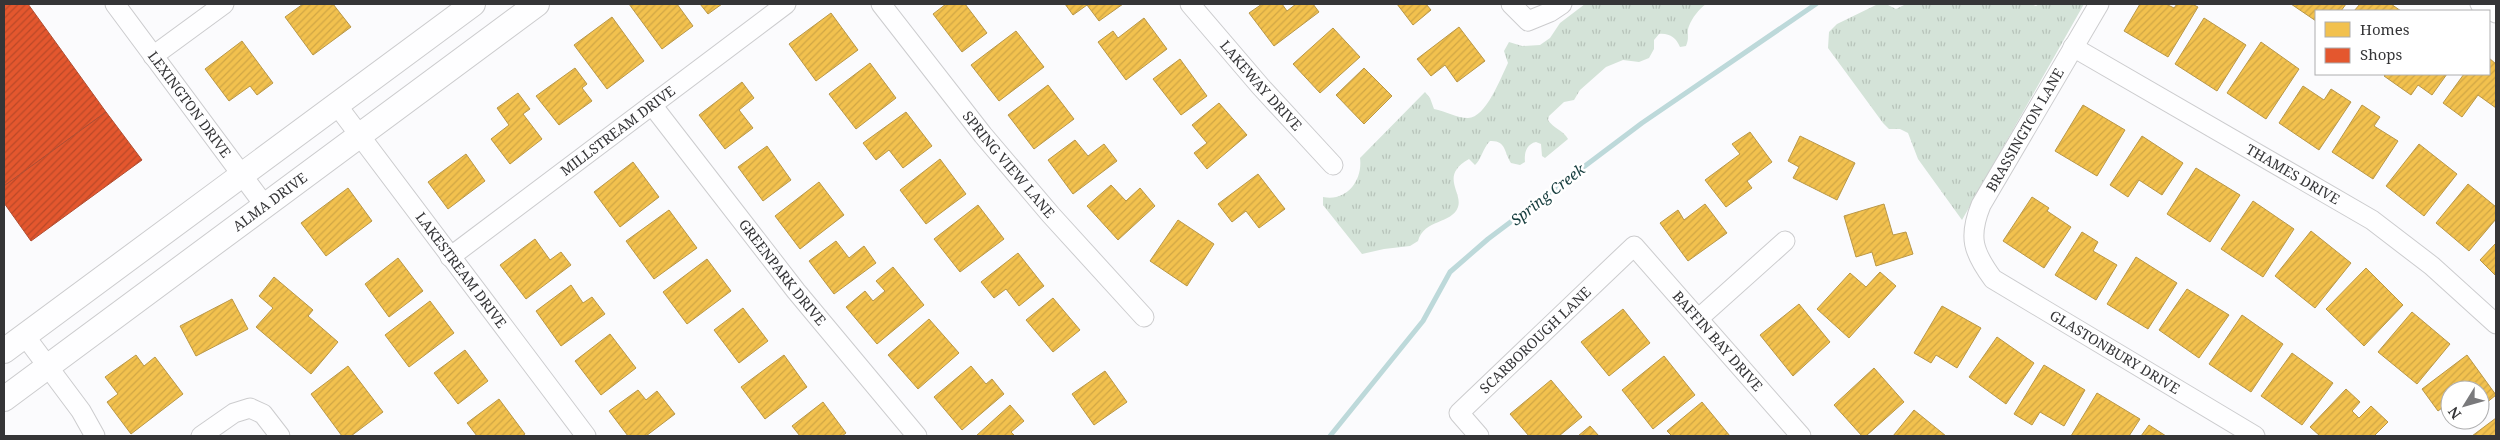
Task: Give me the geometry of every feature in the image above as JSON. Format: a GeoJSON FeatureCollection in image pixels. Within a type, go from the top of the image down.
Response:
{"type":"FeatureCollection","features":[{"type":"Feature","properties":{"kind":"main road"},"geometry":{"type":"LineString","coordinates":[[4,351],[240,174],[473,4]]}},
{"type":"Feature","properties":{"kind":"main road","name":"ALMA DRIVE"},"geometry":{"type":"LineString","coordinates":[[4,399],[537,4]]}},
{"type":"Feature","properties":{"kind":"street","name":"LEXINGTON DRIVE"},"geometry":{"type":"LineString","coordinates":[[115,4],[265,206]]}},
{"type":"Feature","properties":{"kind":"street"},"geometry":{"type":"LineString","coordinates":[[154,56],[224,4]]}},
{"type":"Feature","properties":{"kind":"street","name":"MILLSTREAM DRIVE"},"geometry":{"type":"LineString","coordinates":[[450,257],[786,4]]}},
{"type":"Feature","properties":{"kind":"street","name":"SPRING VIEW LANE"},"geometry":{"type":"LineString","coordinates":[[882,4],[983,135],[1051,215],[1144,316]]}},
{"type":"Feature","properties":{"kind":"street","name":"LAKEWAY DRIVE"},"geometry":{"type":"LineString","coordinates":[[1190,4],[1261,87],[1332,165]]}},
{"type":"Feature","properties":{"kind":"street"},"geometry":{"type":"LineString","coordinates":[[1511,4],[1528,21],[1550,12],[1562,4]]}},
{"type":"Feature","properties":{"kind":"street","name":"BRASSINGTON LANE"},"geometry":{"type":"LineString","coordinates":[[1981,263],[1974,242],[1975,220],[2099,4]]}},
{"type":"Feature","properties":{"kind":"street"},"geometry":{"type":"LineString","coordinates":[[2480,4],[2496,13]]}},
{"type":"Feature","properties":{"kind":"street","name":"THAMES DRIVE"},"geometry":{"type":"LineString","coordinates":[[2073,47],[2372,220],[2432,266],[2496,324]]}},
{"type":"Feature","properties":{"kind":"street","name":"LAKESTREAM DRIVE"},"geometry":{"type":"LineString","coordinates":[[336,104],[586,436]]}},
{"type":"Feature","properties":{"kind":"street","name":"GREENPARK DRIVE"},"geometry":{"type":"LineString","coordinates":[[652,105],[796,291],[917,436]]}},
{"type":"Feature","properties":{"kind":"street"},"geometry":{"type":"LineString","coordinates":[[1698,319],[1785,241]]}},
{"type":"Feature","properties":{"kind":"street","name":"BAFFIN BAY DRIVE"},"geometry":{"type":"LineString","coordinates":[[1634,246],[1801,436]]}},
{"type":"Feature","properties":{"kind":"street","name":"SCARBOROUGH LANE"},"geometry":{"type":"LineString","coordinates":[[1479,436],[1459,413],[1634,246]]}},
{"type":"Feature","properties":{"kind":"street","name":"GLASTONBURY DRIVE"},"geometry":{"type":"LineString","coordinates":[[1981,263],[1994,279],[2255,436]]}},
{"type":"Feature","properties":{"kind":"street"},"geometry":{"type":"LineString","coordinates":[[25,336],[81,411],[95,436]]}},
{"type":"Feature","properties":{"kind":"street"},"geometry":{"type":"LineString","coordinates":[[201,436],[234,413],[250,408],[263,414],[280,436]]}},
{"type":"Feature","properties":{"kind":"green space"},"geometry":{"type":"Polygon","coordinates":[[[1585,4],[1706,4],[1698,11],[1690,23],[1686,46],[1680,47],[1672,37],[1666,34],[1659,34],[1654,40],[1654,49],[1649,58],[1639,62],[1623,60],[1606,67],[1580,90],[1574,100],[1564,102],[1549,116],[1548,120],[1550,123],[1568,139],[1545,158],[1542,156],[1541,144],[1536,142],[1527,149],[1525,162],[1520,165],[1511,163],[1504,147],[1499,142],[1490,141],[1475,165],[1469,159],[1460,165],[1455,172],[1454,184],[1459,201],[1455,212],[1426,229],[1418,241],[1410,246],[1362,254],[1323,205],[1323,197],[1332,198],[1339,196],[1352,188],[1359,174],[1360,158],[1425,92],[1430,98],[1434,109],[1464,118],[1475,116],[1492,96],[1508,63],[1504,51],[1509,42],[1522,46],[1540,45],[1550,38],[1560,23],[1585,4]]]}},
{"type":"Feature","properties":{"kind":"green space"},"geometry":{"type":"Polygon","coordinates":[[[1878,4],[1886,4],[1896,9],[1906,4],[2031,4],[2036,6],[2039,4],[2084,4],[1962,220],[1918,159],[1908,133],[1900,129],[1889,129],[1883,123],[1828,48],[1829,32],[1837,24],[1878,4]]]}},
{"type":"Feature","properties":{"kind":"building: Homes"},"geometry":{"type":"Polygon","coordinates":[[[303,4],[333,4],[351,27],[313,55],[285,17],[303,4]]]}},
{"type":"Feature","properties":{"kind":"building: Homes"},"geometry":{"type":"Polygon","coordinates":[[[629,4],[677,4],[693,26],[662,49],[629,4]]]}},
{"type":"Feature","properties":{"kind":"building: Homes"},"geometry":{"type":"Polygon","coordinates":[[[700,4],[722,4],[708,14],[700,4]]]}},
{"type":"Feature","properties":{"kind":"building: Homes"},"geometry":{"type":"Polygon","coordinates":[[[946,4],[965,4],[987,33],[962,52],[933,14],[946,4]]]}},
{"type":"Feature","properties":{"kind":"building: Homes"},"geometry":{"type":"Polygon","coordinates":[[[1065,4],[1123,4],[1099,21],[1087,5],[1073,15],[1065,4]]]}},
{"type":"Feature","properties":{"kind":"building: Homes"},"geometry":{"type":"Polygon","coordinates":[[[1262,4],[1282,4],[1287,11],[1296,4],[1313,4],[1319,12],[1274,46],[1249,13],[1262,4]]]}},
{"type":"Feature","properties":{"kind":"building: Homes"},"geometry":{"type":"Polygon","coordinates":[[[1397,4],[1426,4],[1431,10],[1413,25],[1397,4]]]}},
{"type":"Feature","properties":{"kind":"building: Homes"},"geometry":{"type":"Polygon","coordinates":[[[2140,4],[2166,4],[2174,8],[2177,4],[2192,4],[2198,7],[2168,57],[2124,31],[2140,4]]]}},
{"type":"Feature","properties":{"kind":"building: Homes"},"geometry":{"type":"Polygon","coordinates":[[[2291,4],[2346,4],[2342,10],[2315,10],[2315,20],[2291,4]]]}},
{"type":"Feature","properties":{"kind":"building: Homes"},"geometry":{"type":"Polygon","coordinates":[[[2360,4],[2391,4],[2400,10],[2355,10],[2360,4]]]}},
{"type":"Feature","properties":{"kind":"building: Homes"},"geometry":{"type":"Polygon","coordinates":[[[831,13],[858,50],[816,81],[789,44],[831,13]]]}},
{"type":"Feature","properties":{"kind":"building: Homes"},"geometry":{"type":"Polygon","coordinates":[[[612,17],[644,61],[607,89],[574,45],[612,17]]]}},
{"type":"Feature","properties":{"kind":"building: Homes"},"geometry":{"type":"Polygon","coordinates":[[[1144,18],[1167,49],[1126,80],[1098,42],[1113,31],[1118,38],[1144,18]]]}},
{"type":"Feature","properties":{"kind":"building: Homes"},"geometry":{"type":"Polygon","coordinates":[[[2204,18],[2246,45],[2217,91],[2175,64],[2204,18]]]}},
{"type":"Feature","properties":{"kind":"building: Homes"},"geometry":{"type":"Polygon","coordinates":[[[1459,27],[1485,61],[1457,82],[1445,65],[1431,76],[1417,59],[1459,27]]]}},
{"type":"Feature","properties":{"kind":"building: Homes"},"geometry":{"type":"Polygon","coordinates":[[[1333,28],[1360,57],[1320,93],[1293,64],[1333,28]]]}},
{"type":"Feature","properties":{"kind":"building: Homes"},"geometry":{"type":"Polygon","coordinates":[[[1016,31],[1044,67],[999,101],[971,65],[1016,31]]]}},
{"type":"Feature","properties":{"kind":"building: Homes"},"geometry":{"type":"Polygon","coordinates":[[[242,41],[273,83],[257,95],[250,86],[229,101],[205,69],[242,41]]]}},
{"type":"Feature","properties":{"kind":"building: Homes"},"geometry":{"type":"Polygon","coordinates":[[[2261,42],[2299,69],[2266,119],[2227,93],[2261,42]]]}},
{"type":"Feature","properties":{"kind":"building: Homes"},"geometry":{"type":"Polygon","coordinates":[[[1180,59],[1207,96],[1181,115],[1153,79],[1180,59]]]}},
{"type":"Feature","properties":{"kind":"building: Homes"},"geometry":{"type":"Polygon","coordinates":[[[2490,59],[2496,64],[2496,108],[2478,95],[2462,117],[2443,103],[2463,75],[2490,75],[2490,59]]]}},
{"type":"Feature","properties":{"kind":"building: Homes"},"geometry":{"type":"Polygon","coordinates":[[[870,63],[896,98],[856,129],[829,94],[870,63]]]}},
{"type":"Feature","properties":{"kind":"building: Homes"},"geometry":{"type":"Polygon","coordinates":[[[575,68],[587,84],[582,88],[592,101],[559,125],[536,96],[575,68]]]}},
{"type":"Feature","properties":{"kind":"building: Homes"},"geometry":{"type":"Polygon","coordinates":[[[1364,68],[1392,96],[1364,124],[1336,95],[1364,68]]]}},
{"type":"Feature","properties":{"kind":"building: Homes"},"geometry":{"type":"Polygon","coordinates":[[[2446,75],[2432,95],[2418,85],[2411,95],[2384,76],[2446,75]]]}},
{"type":"Feature","properties":{"kind":"building: Homes"},"geometry":{"type":"Polygon","coordinates":[[[742,82],[754,98],[739,110],[753,128],[725,149],[699,115],[742,82]]]}},
{"type":"Feature","properties":{"kind":"building: Homes"},"geometry":{"type":"Polygon","coordinates":[[[1048,85],[1074,119],[1034,149],[1008,115],[1048,85]]]}},
{"type":"Feature","properties":{"kind":"building: Homes"},"geometry":{"type":"Polygon","coordinates":[[[2303,86],[2324,100],[2331,89],[2351,102],[2319,150],[2279,123],[2303,86]]]}},
{"type":"Feature","properties":{"kind":"building: Homes"},"geometry":{"type":"Polygon","coordinates":[[[518,93],[530,109],[523,114],[542,139],[510,164],[491,139],[509,125],[497,108],[518,93]]]}},
{"type":"Feature","properties":{"kind":"building: Homes"},"geometry":{"type":"Polygon","coordinates":[[[1219,103],[1247,135],[1207,169],[1194,153],[1207,143],[1192,125],[1219,103]]]}},
{"type":"Feature","properties":{"kind":"building: Homes"},"geometry":{"type":"Polygon","coordinates":[[[2083,105],[2125,130],[2097,176],[2055,151],[2083,105]]]}},
{"type":"Feature","properties":{"kind":"building: Homes"},"geometry":{"type":"Polygon","coordinates":[[[2362,105],[2380,117],[2374,126],[2398,141],[2373,179],[2332,152],[2362,105]]]}},
{"type":"Feature","properties":{"kind":"building: Homes"},"geometry":{"type":"Polygon","coordinates":[[[906,112],[932,146],[903,168],[889,150],[876,160],[863,143],[906,112]]]}},
{"type":"Feature","properties":{"kind":"building: Homes"},"geometry":{"type":"Polygon","coordinates":[[[1750,132],[1772,162],[1747,181],[1752,188],[1726,207],[1705,180],[1740,154],[1732,144],[1750,132]]]}},
{"type":"Feature","properties":{"kind":"building: Homes"},"geometry":{"type":"Polygon","coordinates":[[[1800,136],[1855,163],[1837,200],[1793,178],[1799,167],[1788,161],[1800,136]]]}},
{"type":"Feature","properties":{"kind":"building: Homes"},"geometry":{"type":"Polygon","coordinates":[[[2142,136],[2183,163],[2162,195],[2139,180],[2128,197],[2110,185],[2142,136]]]}},
{"type":"Feature","properties":{"kind":"building: Homes"},"geometry":{"type":"Polygon","coordinates":[[[1075,140],[1088,156],[1104,144],[1117,161],[1073,194],[1048,160],[1075,140]]]}},
{"type":"Feature","properties":{"kind":"building: Homes"},"geometry":{"type":"Polygon","coordinates":[[[2419,144],[2457,174],[2424,216],[2386,186],[2419,144]]]}},
{"type":"Feature","properties":{"kind":"building: Homes"},"geometry":{"type":"Polygon","coordinates":[[[767,146],[791,180],[763,201],[738,167],[767,146]]]}},
{"type":"Feature","properties":{"kind":"building: Homes"},"geometry":{"type":"Polygon","coordinates":[[[466,154],[485,181],[448,209],[428,182],[466,154]]]}},
{"type":"Feature","properties":{"kind":"building: Homes"},"geometry":{"type":"Polygon","coordinates":[[[940,159],[966,194],[926,224],[900,190],[940,159]]]}},
{"type":"Feature","properties":{"kind":"building: Homes"},"geometry":{"type":"Polygon","coordinates":[[[633,162],[659,197],[620,227],[594,192],[633,162]]]}},
{"type":"Feature","properties":{"kind":"building: Homes"},"geometry":{"type":"Polygon","coordinates":[[[2196,168],[2240,195],[2210,242],[2167,214],[2196,168]]]}},
{"type":"Feature","properties":{"kind":"building: Homes"},"geometry":{"type":"Polygon","coordinates":[[[1258,174],[1285,209],[1259,228],[1246,211],[1232,222],[1218,204],[1258,174]]]}},
{"type":"Feature","properties":{"kind":"building: Homes"},"geometry":{"type":"Polygon","coordinates":[[[819,182],[844,215],[800,249],[775,216],[819,182]]]}},
{"type":"Feature","properties":{"kind":"building: Homes"},"geometry":{"type":"Polygon","coordinates":[[[2468,184],[2496,207],[2496,219],[2469,251],[2436,223],[2468,184]]]}},
{"type":"Feature","properties":{"kind":"building: Homes"},"geometry":{"type":"Polygon","coordinates":[[[1111,185],[1126,201],[1140,188],[1155,206],[1118,240],[1087,206],[1111,185]]]}},
{"type":"Feature","properties":{"kind":"building: Homes"},"geometry":{"type":"Polygon","coordinates":[[[348,188],[372,221],[326,256],[301,223],[348,188]]]}},
{"type":"Feature","properties":{"kind":"building: Homes"},"geometry":{"type":"Polygon","coordinates":[[[2032,197],[2049,208],[2047,211],[2071,227],[2044,268],[2003,241],[2032,197]]]}},
{"type":"Feature","properties":{"kind":"building: Homes"},"geometry":{"type":"Polygon","coordinates":[[[2253,201],[2294,229],[2263,277],[2221,249],[2253,201]]]}},
{"type":"Feature","properties":{"kind":"building: Homes"},"geometry":{"type":"Polygon","coordinates":[[[1705,204],[1727,233],[1688,261],[1660,223],[1678,210],[1684,220],[1705,204]]]}},
{"type":"Feature","properties":{"kind":"building: Homes"},"geometry":{"type":"Polygon","coordinates":[[[1884,204],[1893,235],[1906,232],[1913,254],[1876,266],[1872,252],[1856,257],[1844,216],[1884,204]]]}},
{"type":"Feature","properties":{"kind":"building: Homes"},"geometry":{"type":"Polygon","coordinates":[[[978,205],[1004,239],[960,272],[934,239],[978,205]]]}},
{"type":"Feature","properties":{"kind":"building: Homes"},"geometry":{"type":"Polygon","coordinates":[[[669,210],[697,248],[654,279],[626,241],[669,210]]]}},
{"type":"Feature","properties":{"kind":"building: Homes"},"geometry":{"type":"Polygon","coordinates":[[[1178,220],[1214,244],[1187,286],[1150,261],[1178,220]]]}},
{"type":"Feature","properties":{"kind":"building: Homes"},"geometry":{"type":"Polygon","coordinates":[[[2311,231],[2351,263],[2315,308],[2275,276],[2311,231]]]}},
{"type":"Feature","properties":{"kind":"building: Homes"},"geometry":{"type":"Polygon","coordinates":[[[2082,232],[2098,242],[2093,251],[2117,265],[2096,300],[2055,275],[2082,232]]]}},
{"type":"Feature","properties":{"kind":"building: Homes"},"geometry":{"type":"Polygon","coordinates":[[[535,239],[550,260],[561,252],[571,265],[526,299],[500,265],[535,239]]]}},
{"type":"Feature","properties":{"kind":"building: Homes"},"geometry":{"type":"Polygon","coordinates":[[[836,241],[849,258],[864,246],[876,263],[834,294],[809,261],[836,241]]]}},
{"type":"Feature","properties":{"kind":"building: Homes"},"geometry":{"type":"Polygon","coordinates":[[[2496,243],[2496,276],[2480,260],[2496,243]]]}},
{"type":"Feature","properties":{"kind":"building: Homes"},"geometry":{"type":"Polygon","coordinates":[[[1018,253],[1044,286],[1019,306],[1006,289],[994,298],[981,282],[1018,253]]]}},
{"type":"Feature","properties":{"kind":"building: Homes"},"geometry":{"type":"Polygon","coordinates":[[[2136,257],[2177,283],[2148,329],[2107,304],[2136,257]]]}},
{"type":"Feature","properties":{"kind":"building: Homes"},"geometry":{"type":"Polygon","coordinates":[[[398,258],[423,291],[389,317],[365,284],[398,258]]]}},
{"type":"Feature","properties":{"kind":"building: Homes"},"geometry":{"type":"Polygon","coordinates":[[[707,259],[731,291],[687,324],[663,292],[707,259]]]}},
{"type":"Feature","properties":{"kind":"building: Homes"},"geometry":{"type":"Polygon","coordinates":[[[893,267],[924,305],[877,344],[846,307],[865,291],[873,301],[885,291],[876,281],[893,267]]]}},
{"type":"Feature","properties":{"kind":"building: Homes"},"geometry":{"type":"Polygon","coordinates":[[[2366,268],[2403,305],[2364,346],[2326,309],[2366,268]]]}},
{"type":"Feature","properties":{"kind":"building: Homes"},"geometry":{"type":"Polygon","coordinates":[[[1880,272],[1896,286],[1849,338],[1817,309],[1850,273],[1866,287],[1880,272]]]}},
{"type":"Feature","properties":{"kind":"building: Homes"},"geometry":{"type":"Polygon","coordinates":[[[274,277],[313,310],[308,316],[338,342],[311,374],[256,327],[273,308],[259,296],[274,277]]]}},
{"type":"Feature","properties":{"kind":"building: Homes"},"geometry":{"type":"Polygon","coordinates":[[[571,285],[583,303],[592,297],[605,314],[561,346],[536,311],[571,285]]]}},
{"type":"Feature","properties":{"kind":"building: Homes"},"geometry":{"type":"Polygon","coordinates":[[[2187,289],[2229,315],[2199,358],[2159,330],[2187,289]]]}},
{"type":"Feature","properties":{"kind":"building: Homes"},"geometry":{"type":"Polygon","coordinates":[[[1053,298],[1080,330],[1053,352],[1026,320],[1053,298]]]}},
{"type":"Feature","properties":{"kind":"building: Homes"},"geometry":{"type":"Polygon","coordinates":[[[232,299],[248,329],[196,356],[180,326],[232,299]]]}},
{"type":"Feature","properties":{"kind":"building: Homes"},"geometry":{"type":"Polygon","coordinates":[[[430,301],[454,333],[409,367],[385,335],[430,301]]]}},
{"type":"Feature","properties":{"kind":"building: Homes"},"geometry":{"type":"Polygon","coordinates":[[[1799,304],[1830,342],[1793,376],[1760,335],[1799,304]]]}},
{"type":"Feature","properties":{"kind":"building: Homes"},"geometry":{"type":"Polygon","coordinates":[[[1942,306],[1981,328],[1957,368],[1936,355],[1931,363],[1914,353],[1942,306]]]}},
{"type":"Feature","properties":{"kind":"building: Homes"},"geometry":{"type":"Polygon","coordinates":[[[743,308],[768,341],[739,363],[714,330],[743,308]]]}},
{"type":"Feature","properties":{"kind":"building: Homes"},"geometry":{"type":"Polygon","coordinates":[[[1623,309],[1650,343],[1609,376],[1581,342],[1623,309]]]}},
{"type":"Feature","properties":{"kind":"building: Homes"},"geometry":{"type":"Polygon","coordinates":[[[2412,312],[2450,344],[2417,384],[2378,352],[2412,312]]]}},
{"type":"Feature","properties":{"kind":"building: Homes"},"geometry":{"type":"Polygon","coordinates":[[[2242,315],[2283,344],[2251,392],[2209,364],[2242,315]]]}},
{"type":"Feature","properties":{"kind":"building: Homes"},"geometry":{"type":"Polygon","coordinates":[[[929,319],[959,353],[918,389],[888,355],[929,319]]]}},
{"type":"Feature","properties":{"kind":"building: Homes"},"geometry":{"type":"Polygon","coordinates":[[[610,334],[636,368],[601,395],[575,361],[610,334]]]}},
{"type":"Feature","properties":{"kind":"building: Homes"},"geometry":{"type":"Polygon","coordinates":[[[1997,337],[2034,363],[2006,404],[1969,377],[1997,337]]]}},
{"type":"Feature","properties":{"kind":"building: Homes"},"geometry":{"type":"Polygon","coordinates":[[[465,350],[488,381],[458,404],[434,373],[465,350]]]}},
{"type":"Feature","properties":{"kind":"building: Homes"},"geometry":{"type":"Polygon","coordinates":[[[2292,353],[2333,383],[2302,425],[2261,396],[2292,353]]]}},
{"type":"Feature","properties":{"kind":"building: Homes"},"geometry":{"type":"Polygon","coordinates":[[[136,355],[144,366],[155,357],[183,394],[131,434],[107,402],[118,394],[105,377],[136,355]]]}},
{"type":"Feature","properties":{"kind":"building: Homes"},"geometry":{"type":"Polygon","coordinates":[[[784,355],[807,387],[765,419],[741,387],[784,355]]]}},
{"type":"Feature","properties":{"kind":"building: Homes"},"geometry":{"type":"Polygon","coordinates":[[[2467,355],[2485,380],[2440,380],[2440,410],[2438,411],[2422,389],[2467,355]]]}},
{"type":"Feature","properties":{"kind":"building: Homes"},"geometry":{"type":"Polygon","coordinates":[[[1664,356],[1695,395],[1653,429],[1622,390],[1664,356]]]}},
{"type":"Feature","properties":{"kind":"building: Homes"},"geometry":{"type":"Polygon","coordinates":[[[2044,365],[2085,390],[2064,426],[2040,412],[2032,425],[2014,414],[2044,365]]]}},
{"type":"Feature","properties":{"kind":"building: Homes"},"geometry":{"type":"Polygon","coordinates":[[[348,366],[383,412],[351,436],[342,436],[311,394],[348,366]]]}},
{"type":"Feature","properties":{"kind":"building: Homes"},"geometry":{"type":"Polygon","coordinates":[[[971,366],[986,384],[992,379],[1004,394],[962,430],[934,397],[971,366]]]}},
{"type":"Feature","properties":{"kind":"building: Homes"},"geometry":{"type":"Polygon","coordinates":[[[1874,368],[1904,402],[1866,436],[1862,436],[1834,405],[1874,368]]]}},
{"type":"Feature","properties":{"kind":"building: Homes"},"geometry":{"type":"Polygon","coordinates":[[[1105,371],[1127,402],[1094,425],[1072,394],[1105,371]]]}},
{"type":"Feature","properties":{"kind":"building: Homes"},"geometry":{"type":"Polygon","coordinates":[[[1551,380],[1582,417],[1559,436],[1529,436],[1510,414],[1551,380]]]}},
{"type":"Feature","properties":{"kind":"building: Homes"},"geometry":{"type":"Polygon","coordinates":[[[2490,387],[2496,395],[2490,400],[2490,387]]]}},
{"type":"Feature","properties":{"kind":"building: Homes"},"geometry":{"type":"Polygon","coordinates":[[[2346,389],[2360,402],[2352,411],[2359,418],[2371,406],[2388,422],[2374,436],[2320,436],[2310,427],[2346,389]]]}},
{"type":"Feature","properties":{"kind":"building: Homes"},"geometry":{"type":"Polygon","coordinates":[[[638,390],[646,400],[657,391],[675,414],[646,436],[628,436],[609,411],[638,390]]]}},
{"type":"Feature","properties":{"kind":"building: Homes"},"geometry":{"type":"Polygon","coordinates":[[[2097,393],[2140,419],[2129,436],[2071,436],[2097,393]]]}},
{"type":"Feature","properties":{"kind":"building: Homes"},"geometry":{"type":"Polygon","coordinates":[[[499,399],[525,434],[522,436],[477,436],[467,423],[499,399]]]}},
{"type":"Feature","properties":{"kind":"building: Homes"},"geometry":{"type":"Polygon","coordinates":[[[823,402],[846,433],[842,436],[800,436],[792,426],[823,402]]]}},
{"type":"Feature","properties":{"kind":"building: Homes"},"geometry":{"type":"Polygon","coordinates":[[[1702,402],[1730,436],[1672,436],[1667,431],[1702,402]]]}},
{"type":"Feature","properties":{"kind":"building: Homes"},"geometry":{"type":"Polygon","coordinates":[[[1010,405],[1024,421],[1011,432],[1015,436],[976,436],[1010,405]]]}},
{"type":"Feature","properties":{"kind":"building: Homes"},"geometry":{"type":"Polygon","coordinates":[[[1914,410],[1946,436],[1893,436],[1914,410]]]}},
{"type":"Feature","properties":{"kind":"building: Homes"},"geometry":{"type":"Polygon","coordinates":[[[2496,418],[2496,436],[2472,436],[2480,430],[2490,430],[2490,422],[2496,418]]]}},
{"type":"Feature","properties":{"kind":"building: Homes"},"geometry":{"type":"Polygon","coordinates":[[[2149,425],[2166,436],[2141,436],[2149,425]]]}},
{"type":"Feature","properties":{"kind":"building: Homes"},"geometry":{"type":"Polygon","coordinates":[[[1590,426],[1599,436],[1578,436],[1590,426]]]}},
{"type":"Feature","properties":{"kind":"building: Shops"},"geometry":{"type":"Polygon","coordinates":[[[4,4],[28,4],[106,112],[4,186],[4,4]]]}},
{"type":"Feature","properties":{"kind":"building: Shops"},"geometry":{"type":"Polygon","coordinates":[[[106,112],[142,160],[31,241],[4,203],[4,186],[106,112]]]}},
{"type":"Feature","properties":{"kind":"waterway","name":"Spring Creek"},"geometry":{"type":"LineString","coordinates":[[1330,436],[1423,321],[1450,272],[1488,239],[1642,123],[1816,4]]}}]}
